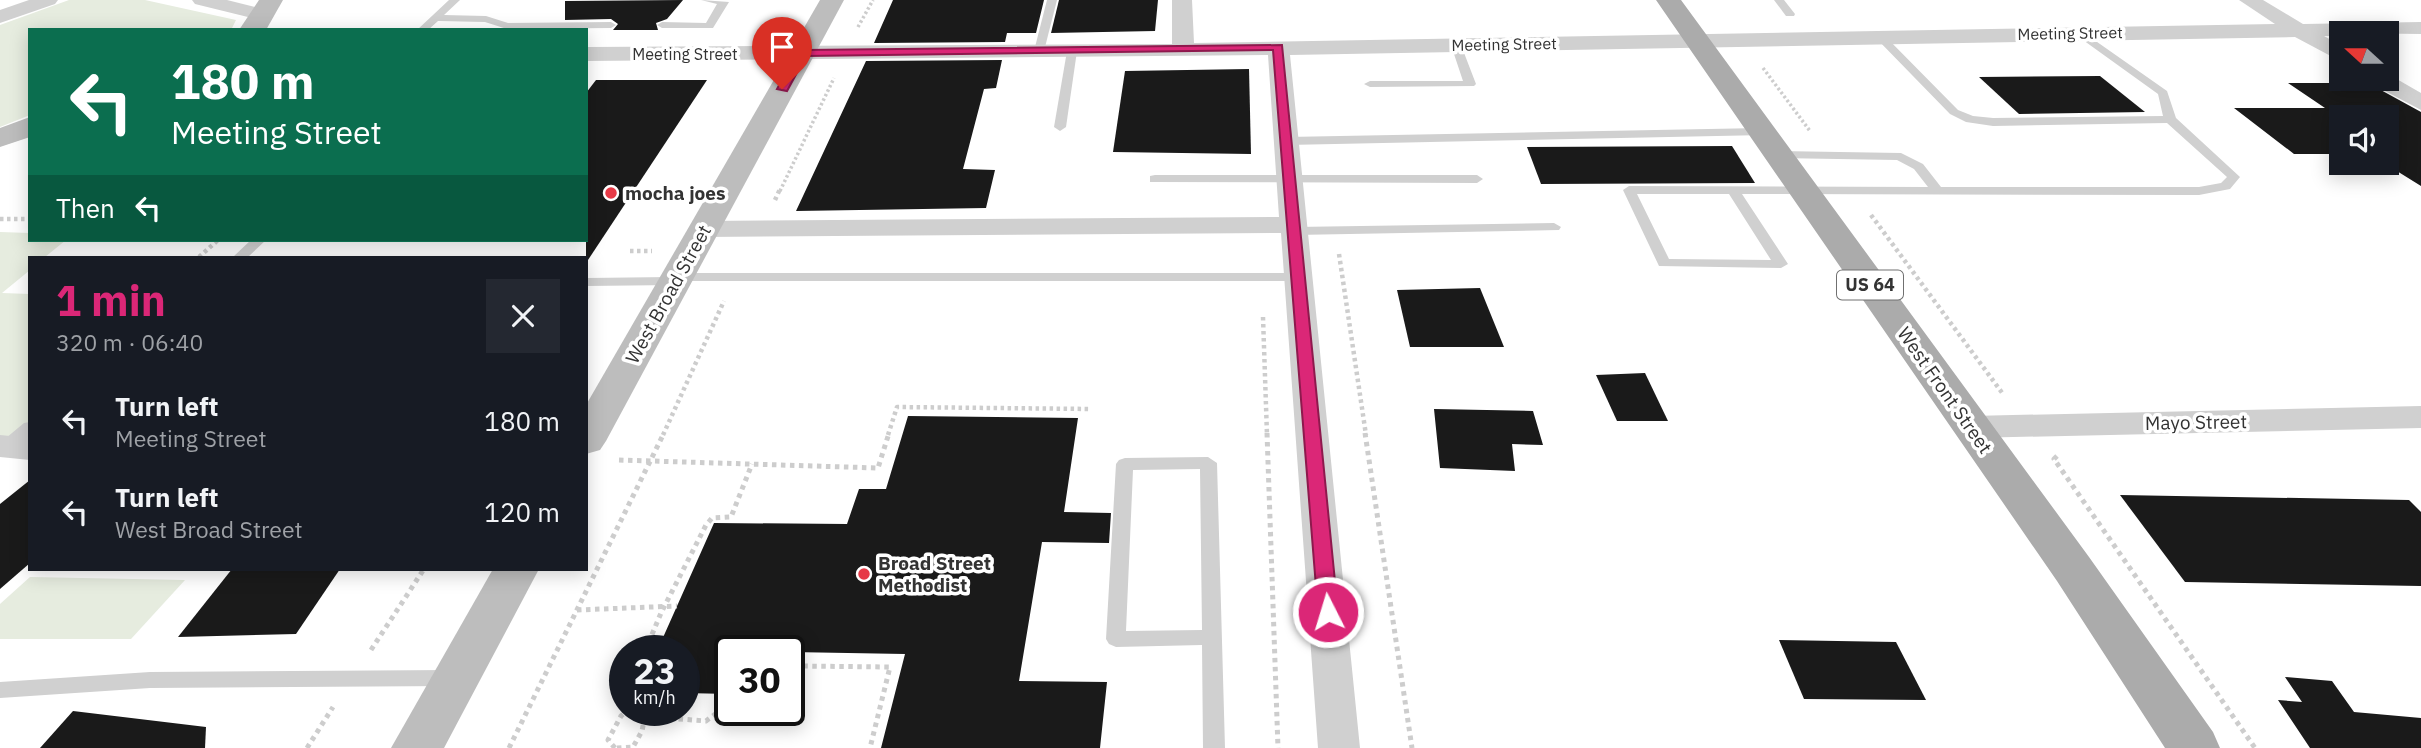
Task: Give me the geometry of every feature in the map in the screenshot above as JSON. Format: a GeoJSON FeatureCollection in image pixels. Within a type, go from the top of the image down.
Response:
{"type":"FeatureCollection","features":[{"type":"Feature","properties":{"kind":"main road","name":"West Front Street"},"geometry":{"type":"LineString","coordinates":[[1668,0],[2073,569],[2194,748]]}},
{"type":"Feature","properties":{"kind":"street"},"geometry":{"type":"LineString","coordinates":[[0,17],[48,0]]}},
{"type":"Feature","properties":{"kind":"street"},"geometry":{"type":"LineString","coordinates":[[202,0],[263,15]]}},
{"type":"Feature","properties":{"kind":"street","name":"West Broad Street"},"geometry":{"type":"LineString","coordinates":[[599,451],[677,279],[832,0]]}},
{"type":"Feature","properties":{"kind":"street"},"geometry":{"type":"LineString","coordinates":[[1182,0],[1183,50]]}},
{"type":"Feature","properties":{"kind":"street"},"geometry":{"type":"LineString","coordinates":[[2249,0],[2329,48]]}},
{"type":"Feature","properties":{"kind":"street","name":"Meeting Street"},"geometry":{"type":"LineString","coordinates":[[588,54],[1183,50],[2421,28]]}},
{"type":"Feature","properties":{"kind":"street"},"geometry":{"type":"LineString","coordinates":[[1278,47],[1339,748]]}},
{"type":"Feature","properties":{"kind":"street"},"geometry":{"type":"LineString","coordinates":[[2399,90],[2421,103]]}},
{"type":"Feature","properties":{"kind":"street"},"geometry":{"type":"LineString","coordinates":[[0,138],[28,127]]}},
{"type":"Feature","properties":{"kind":"street"},"geometry":{"type":"LineString","coordinates":[[704,229],[1294,228]]}},
{"type":"Feature","properties":{"kind":"street","name":"Mayo Street"},"geometry":{"type":"LineString","coordinates":[[1971,427],[2421,417]]}},
{"type":"Feature","properties":{"kind":"street"},"geometry":{"type":"LineString","coordinates":[[417,748],[515,571]]}},
{"type":"Feature","properties":{"kind":"lane"},"geometry":{"type":"LineString","coordinates":[[424,28],[455,0]]}},
{"type":"Feature","properties":{"kind":"lane"},"geometry":{"type":"LineString","coordinates":[[662,26],[709,26],[724,2],[706,0]]}},
{"type":"Feature","properties":{"kind":"lane"},"geometry":{"type":"LineString","coordinates":[[1039,51],[1052,0]]}},
{"type":"Feature","properties":{"kind":"lane"},"geometry":{"type":"LineString","coordinates":[[1779,0],[1790,14]]}},
{"type":"Feature","properties":{"kind":"lane"},"geometry":{"type":"LineString","coordinates":[[436,18],[485,19],[507,26],[611,25]]}},
{"type":"Feature","properties":{"kind":"lane"},"geometry":{"type":"LineString","coordinates":[[1732,190],[1782,264],[1664,263],[1629,190],[1936,189],[2199,191],[2225,186],[2234,177],[2170,119],[2164,93],[2080,33]]}},
{"type":"Feature","properties":{"kind":"lane"},"geometry":{"type":"LineString","coordinates":[[1879,36],[1954,111],[1970,119],[1993,122],[2170,119]]}},
{"type":"Feature","properties":{"kind":"lane"},"geometry":{"type":"LineString","coordinates":[[1370,84],[1470,83],[1456,45]]}},
{"type":"Feature","properties":{"kind":"lane"},"geometry":{"type":"LineString","coordinates":[[1060,127],[1072,51]]}},
{"type":"Feature","properties":{"kind":"lane"},"geometry":{"type":"LineString","coordinates":[[1287,141],[1769,143],[1826,154],[1908,158],[1917,163],[1936,189]]}},
{"type":"Feature","properties":{"kind":"lane"},"geometry":{"type":"LineString","coordinates":[[1155,179],[1477,179]]}},
{"type":"Feature","properties":{"kind":"lane"},"geometry":{"type":"LineString","coordinates":[[1294,228],[1337,230],[1554,227]]}},
{"type":"Feature","properties":{"kind":"lane"},"geometry":{"type":"LineString","coordinates":[[241,256],[257,242]]}},
{"type":"Feature","properties":{"kind":"lane"},"geometry":{"type":"LineString","coordinates":[[588,282],[677,279],[1298,277]]}},
{"type":"Feature","properties":{"kind":"lane"},"geometry":{"type":"LineString","coordinates":[[1211,637],[1116,639],[1125,464],[1208,463],[1214,748]]}},
{"type":"Feature","properties":{"kind":"lane"},"geometry":{"type":"LineString","coordinates":[[0,690],[150,680],[456,678]]}},
{"type":"Feature","properties":{"kind":"path"},"geometry":{"type":"LineString","coordinates":[[1756,58],[1826,154]]}},
{"type":"Feature","properties":{"kind":"path"},"geometry":{"type":"LineString","coordinates":[[1853,190],[2004,396]]}},
{"type":"Feature","properties":{"kind":"path"},"geometry":{"type":"LineString","coordinates":[[0,219],[28,219]]}},
{"type":"Feature","properties":{"kind":"path"},"geometry":{"type":"LineString","coordinates":[[1337,230],[1412,748]]}},
{"type":"Feature","properties":{"kind":"path"},"geometry":{"type":"LineString","coordinates":[[200,256],[216,242]]}},
{"type":"Feature","properties":{"kind":"path"},"geometry":{"type":"LineString","coordinates":[[1263,277],[1278,748]]}},
{"type":"Feature","properties":{"kind":"path"},"geometry":{"type":"LineString","coordinates":[[599,451],[752,464],[878,468],[897,407],[1090,410]]}},
{"type":"Feature","properties":{"kind":"path"},"geometry":{"type":"LineString","coordinates":[[2063,452],[2054,459],[2255,748]]}},
{"type":"Feature","properties":{"kind":"path"},"geometry":{"type":"LineString","coordinates":[[652,635],[706,525],[712,518],[731,517],[752,464]]}},
{"type":"Feature","properties":{"kind":"path"},"geometry":{"type":"LineString","coordinates":[[577,610],[677,606]]}},
{"type":"Feature","properties":{"kind":"path"},"geometry":{"type":"LineString","coordinates":[[805,666],[890,667],[870,748]]}},
{"type":"Feature","properties":{"kind":"path"},"geometry":{"type":"LineString","coordinates":[[616,726],[608,740],[616,748],[633,747],[643,726]]}},
{"type":"Feature","properties":{"kind":"shaded area"},"geometry":{"type":"Polygon","coordinates":[[[69,0],[145,0],[236,20],[232,28],[28,28],[28,116],[0,127],[0,25],[69,0]]]}},
{"type":"Feature","properties":{"kind":"shaded area"},"geometry":{"type":"Polygon","coordinates":[[[0,232],[28,233],[28,242],[64,242],[46,256],[28,256],[28,272],[2,293],[28,294],[28,429],[0,446],[0,232]]]}},
{"type":"Feature","properties":{"kind":"shaded area"},"geometry":{"type":"Polygon","coordinates":[[[30,577],[185,580],[131,639],[0,639],[0,604],[30,577]]]}},
{"type":"Feature","properties":{"kind":"building"},"geometry":{"type":"Polygon","coordinates":[[[683,0],[667,19],[656,23],[658,30],[613,30],[618,24],[611,19],[565,20],[565,1],[683,0]]]}},
{"type":"Feature","properties":{"kind":"building"},"geometry":{"type":"Polygon","coordinates":[[[893,0],[1044,0],[1036,33],[1007,33],[1005,42],[874,43],[893,0]]]}},
{"type":"Feature","properties":{"kind":"building"},"geometry":{"type":"Polygon","coordinates":[[[1059,0],[1158,0],[1155,31],[1051,33],[1059,0]]]}},
{"type":"Feature","properties":{"kind":"building"},"geometry":{"type":"Polygon","coordinates":[[[1002,60],[996,88],[984,89],[963,169],[995,170],[986,208],[796,211],[866,61],[1002,60]]]}},
{"type":"Feature","properties":{"kind":"building"},"geometry":{"type":"Polygon","coordinates":[[[1249,69],[1251,154],[1113,152],[1125,71],[1249,69]]]}},
{"type":"Feature","properties":{"kind":"building"},"geometry":{"type":"Polygon","coordinates":[[[2100,76],[2145,112],[2019,114],[1979,77],[2100,76]]]}},
{"type":"Feature","properties":{"kind":"building"},"geometry":{"type":"Polygon","coordinates":[[[596,80],[707,80],[588,260],[586,242],[588,90],[596,80]]]}},
{"type":"Feature","properties":{"kind":"building"},"geometry":{"type":"Polygon","coordinates":[[[2288,83],[2329,83],[2329,91],[2383,91],[2421,112],[2421,186],[2399,172],[2399,105],[2329,105],[2329,154],[2294,154],[2234,108],[2325,108],[2288,83]]]}},
{"type":"Feature","properties":{"kind":"building"},"geometry":{"type":"Polygon","coordinates":[[[1732,146],[1755,183],[1541,184],[1527,147],[1732,146]]]}},
{"type":"Feature","properties":{"kind":"building"},"geometry":{"type":"Polygon","coordinates":[[[1480,288],[1504,347],[1410,347],[1397,290],[1480,288]]]}},
{"type":"Feature","properties":{"kind":"building"},"geometry":{"type":"Polygon","coordinates":[[[1645,373],[1668,421],[1617,421],[1596,375],[1645,373]]]}},
{"type":"Feature","properties":{"kind":"building"},"geometry":{"type":"Polygon","coordinates":[[[1434,409],[1533,411],[1543,445],[1512,444],[1515,471],[1440,468],[1434,409]]]}},
{"type":"Feature","properties":{"kind":"building","name":"Broad Street Methodist"},"geometry":{"type":"Polygon","coordinates":[[[908,416],[1078,418],[1064,512],[1111,513],[1109,543],[1042,542],[1019,681],[1107,682],[1100,748],[881,748],[905,654],[805,652],[805,635],[714,635],[714,694],[700,693],[700,635],[664,635],[714,523],[847,524],[859,489],[886,489],[908,416]]]}},
{"type":"Feature","properties":{"kind":"building"},"geometry":{"type":"Polygon","coordinates":[[[28,482],[28,565],[0,589],[0,504],[28,482]]]}},
{"type":"Feature","properties":{"kind":"building"},"geometry":{"type":"Polygon","coordinates":[[[2120,495],[2409,500],[2421,512],[2421,586],[2185,582],[2120,495]]]}},
{"type":"Feature","properties":{"kind":"building"},"geometry":{"type":"Polygon","coordinates":[[[230,571],[339,571],[296,634],[178,637],[230,571]]]}},
{"type":"Feature","properties":{"kind":"building"},"geometry":{"type":"Polygon","coordinates":[[[1779,640],[1896,642],[1926,700],[1804,699],[1779,640]]]}},
{"type":"Feature","properties":{"kind":"building"},"geometry":{"type":"Polygon","coordinates":[[[2285,677],[2332,681],[2354,712],[2421,718],[2421,748],[2310,748],[2278,700],[2302,702],[2285,677]]]}},
{"type":"Feature","properties":{"kind":"building"},"geometry":{"type":"Polygon","coordinates":[[[73,711],[206,727],[205,748],[40,748],[73,711]]]}},
{"type":"Feature","properties":{"kind":"place","name":"mocha joes"},"geometry":{"type":"Point","coordinates":[611,193]}},
{"type":"Feature","properties":{"kind":"place","name":"Broad Street Methodist"},"geometry":{"type":"Point","coordinates":[864,574]}},
{"type":"Feature","properties":{"kind":"route"},"geometry":{"type":"LineString","coordinates":[[782,89],[803,53],[1278,47],[1328,612]]}}]}
